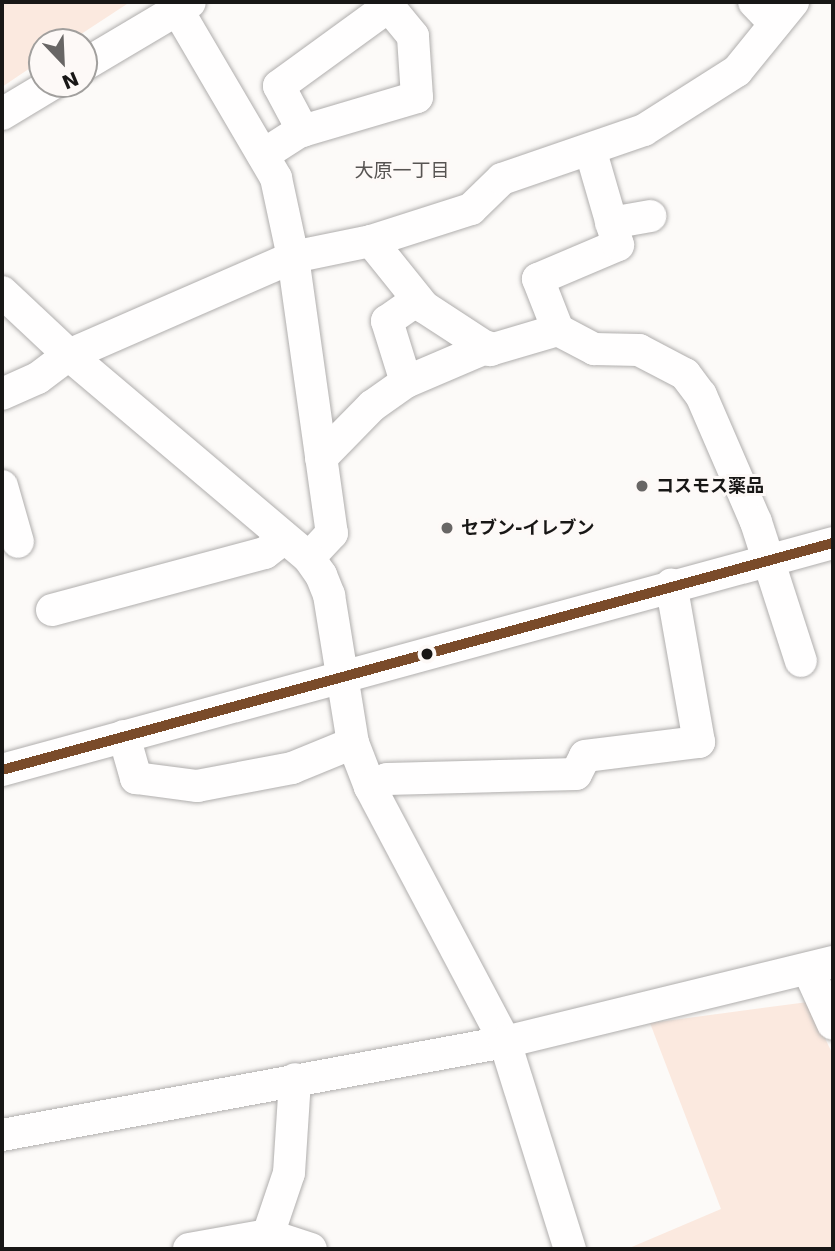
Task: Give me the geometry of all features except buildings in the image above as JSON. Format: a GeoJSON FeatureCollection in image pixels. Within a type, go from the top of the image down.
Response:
{"type":"FeatureCollection","features":[{"type":"Feature","properties":{"kind":"street"},"geometry":{"type":"LineString","coordinates":[[262,155],[303,131],[417,97],[413,36],[387,4],[279,86],[303,131]]}},
{"type":"Feature","properties":{"kind":"street"},"geometry":{"type":"LineString","coordinates":[[98,57],[184,5],[276,178],[293,257],[332,533],[309,558]]}},
{"type":"Feature","properties":{"kind":"street"},"geometry":{"type":"LineString","coordinates":[[2,394],[38,378],[69,355],[293,257],[371,241],[471,209],[502,179],[591,152],[644,130],[737,71],[774,9]]}},
{"type":"Feature","properties":{"kind":"street"},"geometry":{"type":"LineString","coordinates":[[2,114],[28,98]]}},
{"type":"Feature","properties":{"kind":"street"},"geometry":{"type":"LineString","coordinates":[[591,152],[618,245],[538,279],[558,330],[594,349],[639,349],[685,374],[701,395],[770,559],[801,661]]}},
{"type":"Feature","properties":{"kind":"street"},"geometry":{"type":"LineString","coordinates":[[611,223],[650,216]]}},
{"type":"Feature","properties":{"kind":"street"},"geometry":{"type":"LineString","coordinates":[[371,241],[417,300],[490,350],[558,330]]}},
{"type":"Feature","properties":{"kind":"street"},"geometry":{"type":"LineString","coordinates":[[2,292],[69,355],[282,539],[309,558],[329,595],[339,676],[353,743],[370,787],[505,1042],[570,1249]]}},
{"type":"Feature","properties":{"kind":"street"},"geometry":{"type":"LineString","coordinates":[[406,382],[387,321],[417,300]]}},
{"type":"Feature","properties":{"kind":"street"},"geometry":{"type":"LineString","coordinates":[[321,458],[372,406],[406,382],[488,347]]}},
{"type":"Feature","properties":{"kind":"street"},"geometry":{"type":"LineString","coordinates":[[2,486],[18,542]]}},
{"type":"Feature","properties":{"kind":"street"},"geometry":{"type":"LineString","coordinates":[[52,610],[265,553],[282,539]]}},
{"type":"Feature","properties":{"kind":"street"},"geometry":{"type":"LineString","coordinates":[[2,770],[671,584],[833,543]]}},
{"type":"Feature","properties":{"kind":"street"},"geometry":{"type":"LineString","coordinates":[[370,787],[387,779],[576,774],[584,756],[699,742],[671,584]]}},
{"type":"Feature","properties":{"kind":"street"},"geometry":{"type":"LineString","coordinates":[[124,736],[136,778],[197,786],[292,768],[353,743]]}},
{"type":"Feature","properties":{"kind":"street"},"geometry":{"type":"LineString","coordinates":[[2,1135],[505,1042],[820,965],[833,1024]]}},
{"type":"Feature","properties":{"kind":"street"},"geometry":{"type":"LineString","coordinates":[[268,1236],[289,1173],[295,1079]]}},
{"type":"Feature","properties":{"kind":"street"},"geometry":{"type":"LineString","coordinates":[[189,1249],[268,1236],[311,1249]]}},
{"type":"Feature","properties":{"kind":"shaded area"},"geometry":{"type":"Polygon","coordinates":[[[2,2],[130,2],[90,28],[28,28],[28,69],[2,87],[2,2]]]}},
{"type":"Feature","properties":{"kind":"shaded area"},"geometry":{"type":"Polygon","coordinates":[[[808,1002],[833,1055],[833,1249],[627,1249],[721,1209],[650,1023],[808,1002]]]}},
{"type":"Feature","properties":{"kind":"transit line"},"geometry":{"type":"LineString","coordinates":[[2,770],[833,543]]}},
{"type":"Feature","properties":{"kind":"place","name":"コスモス薬品"},"geometry":{"type":"Point","coordinates":[642,486]}},
{"type":"Feature","properties":{"kind":"place","name":"セブン-イレブン"},"geometry":{"type":"Point","coordinates":[447,528]}},
{"type":"Feature","properties":{"kind":"district","name":"大原一丁目"},"geometry":{"type":"Point","coordinates":[402,171]}}]}
